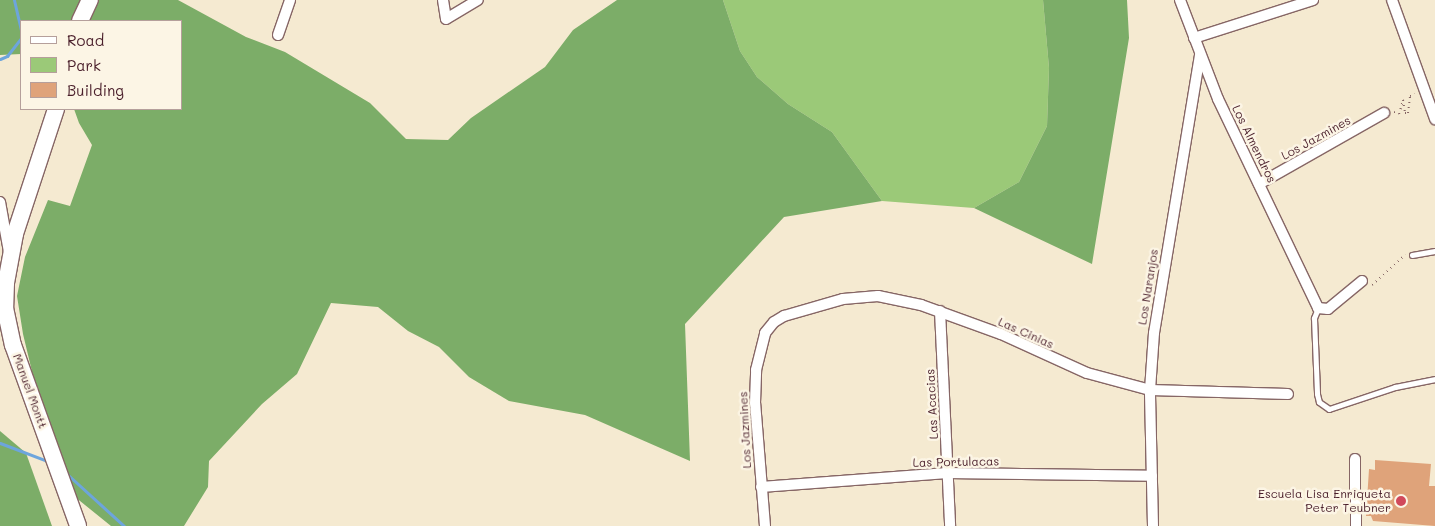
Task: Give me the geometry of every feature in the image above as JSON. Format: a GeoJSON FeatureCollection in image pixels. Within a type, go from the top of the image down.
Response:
{"type":"FeatureCollection","features":[{"type":"Feature","properties":{"kind":"main road"},"geometry":{"type":"LineString","coordinates":[[80,20],[90,0]]}},
{"type":"Feature","properties":{"kind":"main road","name":"Manuel Montt"},"geometry":{"type":"LineString","coordinates":[[56,110],[9,255],[5,296],[9,333],[46,432],[78,526]]}},
{"type":"Feature","properties":{"kind":"street"},"geometry":{"type":"LineString","coordinates":[[278,35],[290,0]]}},
{"type":"Feature","properties":{"kind":"street"},"geometry":{"type":"LineString","coordinates":[[443,0],[446,19],[478,0]]}},
{"type":"Feature","properties":{"kind":"street","name":"Los Almendros"},"geometry":{"type":"LineString","coordinates":[[1180,0],[1200,54],[1318,308]]}},
{"type":"Feature","properties":{"kind":"street"},"geometry":{"type":"LineString","coordinates":[[1194,38],[1313,0]]}},
{"type":"Feature","properties":{"kind":"street"},"geometry":{"type":"LineString","coordinates":[[1392,0],[1426,88],[1435,119]]}},
{"type":"Feature","properties":{"kind":"street","name":"Los Naranjos"},"geometry":{"type":"LineString","coordinates":[[1153,526],[1150,390],[1159,291],[1200,54]]}},
{"type":"Feature","properties":{"kind":"street","name":"Los Jazmines"},"geometry":{"type":"LineString","coordinates":[[1259,184],[1384,114]]}},
{"type":"Feature","properties":{"kind":"street"},"geometry":{"type":"LineString","coordinates":[[0,202],[9,255]]}},
{"type":"Feature","properties":{"kind":"street"},"geometry":{"type":"LineString","coordinates":[[1318,308],[1328,309],[1362,281]]}},
{"type":"Feature","properties":{"kind":"street","name":"Las Cinias"},"geometry":{"type":"LineString","coordinates":[[765,333],[774,322],[784,316],[854,297],[890,297],[940,311],[1020,342],[1079,370],[1150,390],[1288,394]]}},
{"type":"Feature","properties":{"kind":"street","name":"Las Acacias"},"geometry":{"type":"LineString","coordinates":[[940,311],[950,526]]}},
{"type":"Feature","properties":{"kind":"street","name":"Los Jazmines"},"geometry":{"type":"LineString","coordinates":[[765,333],[755,386],[765,526]]}},
{"type":"Feature","properties":{"kind":"street"},"geometry":{"type":"LineString","coordinates":[[1355,459],[1356,526]]}},
{"type":"Feature","properties":{"kind":"street","name":"Las Portulacas"},"geometry":{"type":"LineString","coordinates":[[761,487],[947,473],[1152,476]]}},
{"type":"Feature","properties":{"kind":"lane"},"geometry":{"type":"LineString","coordinates":[[1412,255],[1435,251]]}},
{"type":"Feature","properties":{"kind":"lane"},"geometry":{"type":"LineString","coordinates":[[1318,308],[1314,318],[1317,394],[1319,402],[1329,409],[1395,386],[1435,379]]}},
{"type":"Feature","properties":{"kind":"path"},"geometry":{"type":"LineString","coordinates":[[1384,114],[1389,106],[1399,114],[1402,100],[1405,113],[1408,113],[1410,96],[1426,88]]}},
{"type":"Feature","properties":{"kind":"green space"},"geometry":{"type":"Polygon","coordinates":[[[0,0],[178,0],[246,37],[285,52],[370,103],[406,139],[448,140],[471,118],[545,67],[573,30],[617,0],[723,0],[740,51],[757,77],[788,104],[832,132],[882,201],[784,217],[685,324],[690,461],[585,415],[509,401],[469,377],[439,347],[408,331],[378,307],[331,303],[297,374],[262,404],[209,461],[208,487],[184,526],[111,526],[59,484],[23,334],[17,296],[25,257],[48,200],[70,206],[92,145],[79,123],[74,110],[182,110],[182,20],[20,20],[20,54],[0,55],[0,0]]]}},
{"type":"Feature","properties":{"kind":"green space"},"geometry":{"type":"Polygon","coordinates":[[[723,0],[1043,0],[1049,68],[1047,126],[1019,182],[974,208],[882,201],[832,132],[788,104],[757,77],[740,51],[723,0]]]}},
{"type":"Feature","properties":{"kind":"green space"},"geometry":{"type":"Polygon","coordinates":[[[1043,0],[1127,0],[1129,38],[1092,264],[974,208],[1019,182],[1047,126],[1049,68],[1043,0]]]}},
{"type":"Feature","properties":{"kind":"green space"},"geometry":{"type":"Polygon","coordinates":[[[0,431],[26,453],[52,526],[0,526],[0,431]]]}},
{"type":"Feature","properties":{"kind":"building","name":"Escuela Lisa Enriqueta Peter Teubner"},"geometry":{"type":"Polygon","coordinates":[[[1375,460],[1431,464],[1429,486],[1435,486],[1435,526],[1373,521],[1371,516],[1366,516],[1369,469],[1375,470],[1375,460]]]}},
{"type":"Feature","properties":{"kind":"waterway"},"geometry":{"type":"LineString","coordinates":[[14,0],[20,26]]}},
{"type":"Feature","properties":{"kind":"waterway"},"geometry":{"type":"LineString","coordinates":[[0,59],[7,56],[20,39]]}},
{"type":"Feature","properties":{"kind":"waterway"},"geometry":{"type":"LineString","coordinates":[[0,443],[50,462]]}},
{"type":"Feature","properties":{"kind":"waterway"},"geometry":{"type":"LineString","coordinates":[[67,474],[124,526]]}},
{"type":"Feature","properties":{"kind":"place","name":"Escuela Lisa Enriqueta Peter Teubner"},"geometry":{"type":"Point","coordinates":[1401,501]}}]}
